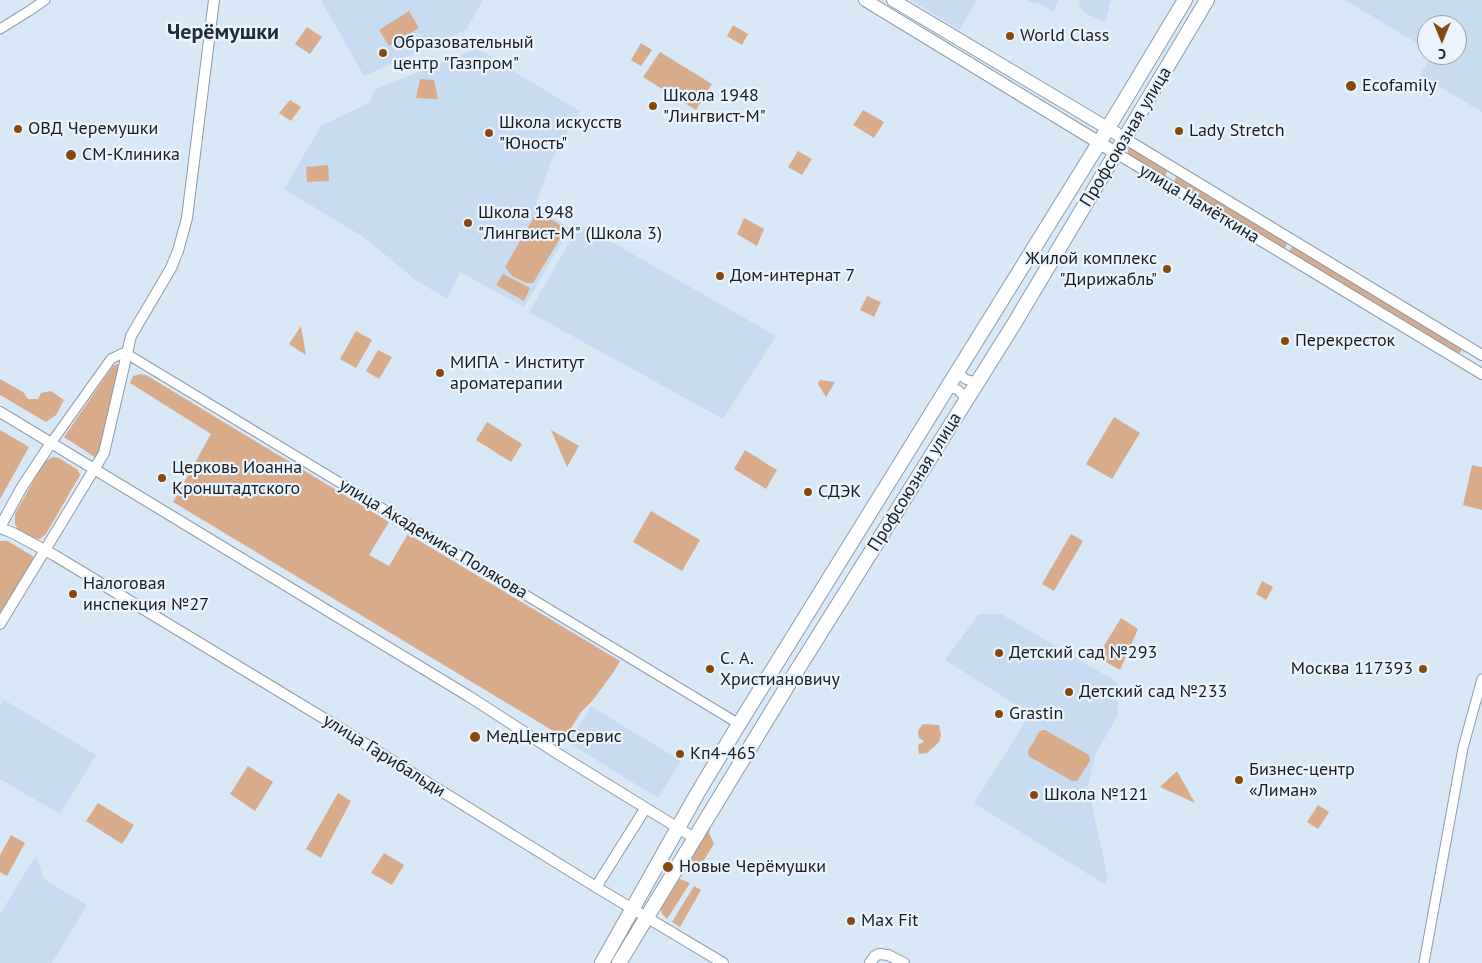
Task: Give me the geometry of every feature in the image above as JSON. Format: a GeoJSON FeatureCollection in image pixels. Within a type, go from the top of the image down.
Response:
{"type":"FeatureCollection","features":[{"type":"Feature","properties":{"kind":"main road","name":"улица Намёткина"},"geometry":{"type":"LineString","coordinates":[[865,0],[1116,153]]}},
{"type":"Feature","properties":{"kind":"main road","name":"улица Намёткина"},"geometry":{"type":"LineString","coordinates":[[893,0],[1124,138]]}},
{"type":"Feature","properties":{"kind":"main road","name":"Профсоюзная улица"},"geometry":{"type":"LineString","coordinates":[[602,963],[738,724],[1099,143],[1185,0]]}},
{"type":"Feature","properties":{"kind":"main road","name":"Профсоюзная улица"},"geometry":{"type":"LineString","coordinates":[[619,963],[696,839],[782,694],[978,380],[1207,0]]}},
{"type":"Feature","properties":{"kind":"street"},"geometry":{"type":"LineString","coordinates":[[0,28],[45,0]]}},
{"type":"Feature","properties":{"kind":"street"},"geometry":{"type":"LineString","coordinates":[[0,624],[106,448],[131,336],[175,259],[187,218],[214,0]]}},
{"type":"Feature","properties":{"kind":"street"},"geometry":{"type":"LineString","coordinates":[[936,43],[946,40],[951,35]]}},
{"type":"Feature","properties":{"kind":"street","name":"улица Намёткина"},"geometry":{"type":"LineString","coordinates":[[1124,138],[1482,355]]}},
{"type":"Feature","properties":{"kind":"street","name":"улица Намёткина"},"geometry":{"type":"LineString","coordinates":[[1116,153],[1482,374]]}},
{"type":"Feature","properties":{"kind":"street"},"geometry":{"type":"LineString","coordinates":[[1173,188],[1169,183],[1169,177],[1173,172],[1182,172]]}},
{"type":"Feature","properties":{"kind":"street"},"geometry":{"type":"LineString","coordinates":[[1454,357],[1462,358],[1466,354],[1467,348],[1463,344]]}},
{"type":"Feature","properties":{"kind":"street"},"geometry":{"type":"LineString","coordinates":[[0,527],[51,443],[111,359],[123,353],[127,354]]}},
{"type":"Feature","properties":{"kind":"street","name":"улица Академика Полякова"},"geometry":{"type":"LineString","coordinates":[[127,354],[738,724]]}},
{"type":"Feature","properties":{"kind":"street"},"geometry":{"type":"LineString","coordinates":[[959,368],[961,375],[965,379],[971,381],[978,380]]}},
{"type":"Feature","properties":{"kind":"street"},"geometry":{"type":"LineString","coordinates":[[946,390],[952,388],[958,390],[963,395],[965,401]]}},
{"type":"Feature","properties":{"kind":"street"},"geometry":{"type":"LineString","coordinates":[[0,412],[470,697],[645,809],[696,839]]}},
{"type":"Feature","properties":{"kind":"street","name":"улица Гарибальди"},"geometry":{"type":"LineString","coordinates":[[0,527],[45,550],[325,719],[633,910],[723,963]]}},
{"type":"Feature","properties":{"kind":"street"},"geometry":{"type":"LineString","coordinates":[[1424,963],[1463,748],[1482,679]]}},
{"type":"Feature","properties":{"kind":"street"},"geometry":{"type":"LineString","coordinates":[[596,887],[645,809]]}},
{"type":"Feature","properties":{"kind":"street"},"geometry":{"type":"LineString","coordinates":[[870,963],[879,954],[888,955],[904,963]]}},
{"type":"Feature","properties":{"kind":"shaded area","name":"Образовательный центр \"Газпром\""},"geometry":{"type":"Polygon","coordinates":[[[321,0],[483,0],[466,30],[364,76],[321,0]]]}},
{"type":"Feature","properties":{"kind":"shaded area"},"geometry":{"type":"Polygon","coordinates":[[[911,0],[977,0],[959,30],[911,0]]]}},
{"type":"Feature","properties":{"kind":"shaded area"},"geometry":{"type":"Polygon","coordinates":[[[1027,0],[1058,0],[1054,12],[1036,2],[1034,4],[1027,0]]]}},
{"type":"Feature","properties":{"kind":"shaded area"},"geometry":{"type":"Polygon","coordinates":[[[1079,0],[1111,0],[1105,22],[1087,14],[1080,8],[1079,0]]]}},
{"type":"Feature","properties":{"kind":"shaded area"},"geometry":{"type":"Polygon","coordinates":[[[1345,0],[1482,0],[1482,112],[1420,75],[1426,65],[1467,65],[1467,15],[1417,15],[1417,43],[1345,0]]]}},
{"type":"Feature","properties":{"kind":"shaded area"},"geometry":{"type":"Polygon","coordinates":[[[409,11],[419,28],[389,46],[379,30],[409,11]]]}},
{"type":"Feature","properties":{"kind":"shaded area"},"geometry":{"type":"Polygon","coordinates":[[[733,25],[748,34],[742,45],[727,36],[733,25]]]}},
{"type":"Feature","properties":{"kind":"shaded area"},"geometry":{"type":"Polygon","coordinates":[[[307,27],[322,37],[310,54],[295,44],[307,27]]]}},
{"type":"Feature","properties":{"kind":"shaded area"},"geometry":{"type":"Polygon","coordinates":[[[641,43],[652,50],[641,66],[631,60],[641,43]]]}},
{"type":"Feature","properties":{"kind":"shaded area"},"geometry":{"type":"Polygon","coordinates":[[[478,48],[580,111],[551,161],[535,207],[570,228],[524,307],[460,272],[447,299],[414,279],[365,238],[284,189],[321,126],[371,102],[374,90],[478,48]]]}},
{"type":"Feature","properties":{"kind":"shaded area"},"geometry":{"type":"Polygon","coordinates":[[[660,52],[712,84],[696,110],[643,77],[660,52]]]}},
{"type":"Feature","properties":{"kind":"shaded area"},"geometry":{"type":"Polygon","coordinates":[[[420,79],[434,80],[438,99],[416,98],[420,79]]]}},
{"type":"Feature","properties":{"kind":"shaded area"},"geometry":{"type":"Polygon","coordinates":[[[290,100],[301,107],[291,121],[279,113],[290,100]]]}},
{"type":"Feature","properties":{"kind":"shaded area"},"geometry":{"type":"Polygon","coordinates":[[[863,110],[884,122],[874,138],[853,125],[863,110]]]}},
{"type":"Feature","properties":{"kind":"shaded area"},"geometry":{"type":"Polygon","coordinates":[[[1134,148],[1169,169],[1165,178],[1128,156],[1128,149],[1134,148]]]}},
{"type":"Feature","properties":{"kind":"shaded area"},"geometry":{"type":"Polygon","coordinates":[[[798,151],[812,159],[802,175],[788,167],[798,151]]]}},
{"type":"Feature","properties":{"kind":"shaded area"},"geometry":{"type":"Polygon","coordinates":[[[328,165],[329,181],[307,182],[306,167],[328,165]]]}},
{"type":"Feature","properties":{"kind":"shaded area"},"geometry":{"type":"Polygon","coordinates":[[[1179,176],[1288,242],[1284,250],[1174,182],[1176,177],[1179,176]]]}},
{"type":"Feature","properties":{"kind":"shaded area"},"geometry":{"type":"Polygon","coordinates":[[[544,215],[560,225],[564,232],[533,283],[526,283],[512,276],[505,267],[534,217],[544,215]]]}},
{"type":"Feature","properties":{"kind":"shaded area"},"geometry":{"type":"Polygon","coordinates":[[[744,218],[764,229],[757,246],[737,234],[744,218]]]}},
{"type":"Feature","properties":{"kind":"shaded area"},"geometry":{"type":"Polygon","coordinates":[[[580,224],[776,336],[723,419],[529,312],[580,224]]]}},
{"type":"Feature","properties":{"kind":"shaded area"},"geometry":{"type":"Polygon","coordinates":[[[1293,245],[1461,346],[1461,352],[1456,354],[1288,253],[1293,245]]]}},
{"type":"Feature","properties":{"kind":"shaded area"},"geometry":{"type":"Polygon","coordinates":[[[503,274],[530,288],[524,301],[496,285],[503,274]]]}},
{"type":"Feature","properties":{"kind":"shaded area"},"geometry":{"type":"Polygon","coordinates":[[[867,296],[881,302],[874,317],[860,310],[867,296]]]}},
{"type":"Feature","properties":{"kind":"shaded area"},"geometry":{"type":"Polygon","coordinates":[[[301,326],[306,355],[289,344],[301,326]]]}},
{"type":"Feature","properties":{"kind":"shaded area"},"geometry":{"type":"Polygon","coordinates":[[[356,331],[372,340],[356,368],[340,359],[356,331]]]}},
{"type":"Feature","properties":{"kind":"shaded area"},"geometry":{"type":"Polygon","coordinates":[[[378,350],[392,357],[379,379],[366,371],[378,350]]]}},
{"type":"Feature","properties":{"kind":"shaded area"},"geometry":{"type":"Polygon","coordinates":[[[117,364],[120,366],[101,446],[96,458],[64,437],[113,366],[117,364]]]}},
{"type":"Feature","properties":{"kind":"shaded area"},"geometry":{"type":"Polygon","coordinates":[[[146,375],[389,522],[369,555],[389,566],[408,534],[620,661],[613,673],[593,700],[581,712],[565,738],[173,502],[211,434],[130,383],[133,376],[146,375]]]}},
{"type":"Feature","properties":{"kind":"shaded area"},"geometry":{"type":"Polygon","coordinates":[[[0,379],[23,392],[28,399],[38,399],[41,393],[51,391],[64,400],[56,415],[46,422],[0,395],[0,379]]]}},
{"type":"Feature","properties":{"kind":"shaded area"},"geometry":{"type":"Polygon","coordinates":[[[820,380],[835,382],[826,397],[818,384],[820,380]]]}},
{"type":"Feature","properties":{"kind":"shaded area"},"geometry":{"type":"Polygon","coordinates":[[[1114,417],[1140,433],[1112,479],[1086,464],[1114,417]]]}},
{"type":"Feature","properties":{"kind":"shaded area"},"geometry":{"type":"Polygon","coordinates":[[[487,422],[522,444],[511,462],[476,440],[487,422]]]}},
{"type":"Feature","properties":{"kind":"shaded area"},"geometry":{"type":"Polygon","coordinates":[[[0,430],[29,447],[0,499],[0,430]]]}},
{"type":"Feature","properties":{"kind":"shaded area"},"geometry":{"type":"Polygon","coordinates":[[[551,430],[579,446],[567,467],[551,430]]]}},
{"type":"Feature","properties":{"kind":"shaded area"},"geometry":{"type":"Polygon","coordinates":[[[745,450],[777,470],[766,489],[734,469],[745,450]]]}},
{"type":"Feature","properties":{"kind":"shaded area"},"geometry":{"type":"Polygon","coordinates":[[[53,457],[59,458],[78,470],[80,475],[46,534],[40,539],[32,538],[19,532],[15,524],[15,514],[44,462],[53,457]]]}},
{"type":"Feature","properties":{"kind":"shaded area"},"geometry":{"type":"Polygon","coordinates":[[[1472,465],[1482,467],[1482,510],[1463,505],[1472,465]]]}},
{"type":"Feature","properties":{"kind":"shaded area"},"geometry":{"type":"Polygon","coordinates":[[[651,511],[700,540],[682,571],[633,542],[651,511]]]}},
{"type":"Feature","properties":{"kind":"shaded area"},"geometry":{"type":"Polygon","coordinates":[[[1071,534],[1083,541],[1054,591],[1042,584],[1071,534]]]}},
{"type":"Feature","properties":{"kind":"shaded area"},"geometry":{"type":"Polygon","coordinates":[[[0,541],[8,541],[34,557],[0,616],[0,541]]]}},
{"type":"Feature","properties":{"kind":"shaded area"},"geometry":{"type":"Polygon","coordinates":[[[1262,581],[1273,587],[1266,600],[1256,594],[1262,581]]]}},
{"type":"Feature","properties":{"kind":"shaded area"},"geometry":{"type":"Polygon","coordinates":[[[979,614],[1001,614],[1117,682],[1118,715],[1095,755],[1088,787],[1108,879],[1104,884],[974,803],[1030,714],[945,660],[979,614]]]}},
{"type":"Feature","properties":{"kind":"shaded area"},"geometry":{"type":"Polygon","coordinates":[[[1121,618],[1138,629],[1120,670],[1097,657],[1121,618]]]}},
{"type":"Feature","properties":{"kind":"shaded area"},"geometry":{"type":"Polygon","coordinates":[[[3,699],[96,755],[60,814],[0,779],[0,705],[3,699]]]}},
{"type":"Feature","properties":{"kind":"shaded area"},"geometry":{"type":"Polygon","coordinates":[[[591,706],[681,761],[658,798],[569,743],[591,706]]]}},
{"type":"Feature","properties":{"kind":"shaded area"},"geometry":{"type":"Polygon","coordinates":[[[925,724],[939,725],[941,735],[939,742],[934,747],[927,753],[919,754],[918,745],[924,741],[919,738],[918,731],[925,724]]]}},
{"type":"Feature","properties":{"kind":"shaded area"},"geometry":{"type":"Polygon","coordinates":[[[1042,730],[1089,755],[1090,761],[1077,781],[1072,781],[1030,757],[1028,751],[1042,730]]]}},
{"type":"Feature","properties":{"kind":"shaded area"},"geometry":{"type":"Polygon","coordinates":[[[248,766],[273,782],[255,811],[230,794],[248,766]]]}},
{"type":"Feature","properties":{"kind":"shaded area"},"geometry":{"type":"Polygon","coordinates":[[[1177,771],[1195,803],[1160,787],[1177,771]]]}},
{"type":"Feature","properties":{"kind":"shaded area"},"geometry":{"type":"Polygon","coordinates":[[[338,793],[351,801],[321,858],[306,849],[338,793]]]}},
{"type":"Feature","properties":{"kind":"shaded area"},"geometry":{"type":"Polygon","coordinates":[[[98,803],[134,825],[122,844],[86,821],[98,803]]]}},
{"type":"Feature","properties":{"kind":"shaded area"},"geometry":{"type":"Polygon","coordinates":[[[1318,805],[1329,812],[1318,829],[1307,822],[1318,805]]]}},
{"type":"Feature","properties":{"kind":"shaded area"},"geometry":{"type":"Polygon","coordinates":[[[711,823],[709,833],[714,844],[696,873],[692,868],[691,856],[711,823]]]}},
{"type":"Feature","properties":{"kind":"shaded area"},"geometry":{"type":"Polygon","coordinates":[[[11,835],[25,843],[7,876],[0,872],[0,855],[11,835]]]}},
{"type":"Feature","properties":{"kind":"shaded area"},"geometry":{"type":"Polygon","coordinates":[[[384,853],[404,865],[392,885],[371,873],[384,853]]]}},
{"type":"Feature","properties":{"kind":"shaded area"},"geometry":{"type":"Polygon","coordinates":[[[36,855],[44,879],[87,905],[52,963],[0,963],[0,914],[36,855]]]}},
{"type":"Feature","properties":{"kind":"shaded area"},"geometry":{"type":"Polygon","coordinates":[[[680,879],[690,883],[667,919],[662,914],[660,906],[675,882],[680,879]]]}},
{"type":"Feature","properties":{"kind":"shaded area"},"geometry":{"type":"Polygon","coordinates":[[[694,886],[701,890],[680,927],[672,922],[694,886]]]}},
{"type":"Feature","properties":{"kind":"place","name":"World Class"},"geometry":{"type":"Point","coordinates":[1010,36]}},
{"type":"Feature","properties":{"kind":"place","name":"Образовательный центр \"Газпром\""},"geometry":{"type":"Point","coordinates":[383,53]}},
{"type":"Feature","properties":{"kind":"place","name":"Ecofamily"},"geometry":{"type":"Point","coordinates":[1351,86]}},
{"type":"Feature","properties":{"kind":"place","name":"Школа 1948 \"Лингвист-М\""},"geometry":{"type":"Point","coordinates":[653,106]}},
{"type":"Feature","properties":{"kind":"place","name":"ОВД Черемушки"},"geometry":{"type":"Point","coordinates":[18,129]}},
{"type":"Feature","properties":{"kind":"place","name":"Lady Stretch"},"geometry":{"type":"Point","coordinates":[1179,131]}},
{"type":"Feature","properties":{"kind":"place","name":"Школа искусств \"Юность\""},"geometry":{"type":"Point","coordinates":[489,133]}},
{"type":"Feature","properties":{"kind":"place","name":"СМ-Клиника"},"geometry":{"type":"Point","coordinates":[71,155]}},
{"type":"Feature","properties":{"kind":"place","name":"Школа 1948 \"Лингвист-М\" (Школа 3)"},"geometry":{"type":"Point","coordinates":[468,223]}},
{"type":"Feature","properties":{"kind":"place","name":"Жилой комплекс \"Дирижабль\""},"geometry":{"type":"Point","coordinates":[1167,269]}},
{"type":"Feature","properties":{"kind":"place","name":"Дом-интернат 7"},"geometry":{"type":"Point","coordinates":[720,276]}},
{"type":"Feature","properties":{"kind":"place","name":"Перекресток"},"geometry":{"type":"Point","coordinates":[1285,341]}},
{"type":"Feature","properties":{"kind":"place","name":"МИПА - Институт ароматерапии"},"geometry":{"type":"Point","coordinates":[440,373]}},
{"type":"Feature","properties":{"kind":"place","name":"Церковь Иоанна Кронштадтского"},"geometry":{"type":"Point","coordinates":[162,478]}},
{"type":"Feature","properties":{"kind":"place","name":"СДЭК"},"geometry":{"type":"Point","coordinates":[808,492]}},
{"type":"Feature","properties":{"kind":"place","name":"Налоговая инспекция №27"},"geometry":{"type":"Point","coordinates":[73,594]}},
{"type":"Feature","properties":{"kind":"place","name":"Детский сад №293"},"geometry":{"type":"Point","coordinates":[999,653]}},
{"type":"Feature","properties":{"kind":"place","name":"С. А. Христиановичу"},"geometry":{"type":"Point","coordinates":[710,669]}},
{"type":"Feature","properties":{"kind":"place","name":"Москва 117393"},"geometry":{"type":"Point","coordinates":[1423,669]}},
{"type":"Feature","properties":{"kind":"place","name":"Детский сад №233"},"geometry":{"type":"Point","coordinates":[1069,692]}},
{"type":"Feature","properties":{"kind":"place","name":"Grastin"},"geometry":{"type":"Point","coordinates":[999,714]}},
{"type":"Feature","properties":{"kind":"place","name":"МедЦентрСервис"},"geometry":{"type":"Point","coordinates":[475,737]}},
{"type":"Feature","properties":{"kind":"place","name":"Кп4-465"},"geometry":{"type":"Point","coordinates":[680,754]}},
{"type":"Feature","properties":{"kind":"place","name":"Бизнес-центр «Лиман»"},"geometry":{"type":"Point","coordinates":[1239,780]}},
{"type":"Feature","properties":{"kind":"place","name":"Школа №121"},"geometry":{"type":"Point","coordinates":[1034,795]}},
{"type":"Feature","properties":{"kind":"place","name":"Новые Черёмушки"},"geometry":{"type":"Point","coordinates":[668,867]}},
{"type":"Feature","properties":{"kind":"place","name":"Max Fit"},"geometry":{"type":"Point","coordinates":[851,921]}},
{"type":"Feature","properties":{"kind":"district","name":"Черёмушки"},"geometry":{"type":"Point","coordinates":[223,33]}}]}
